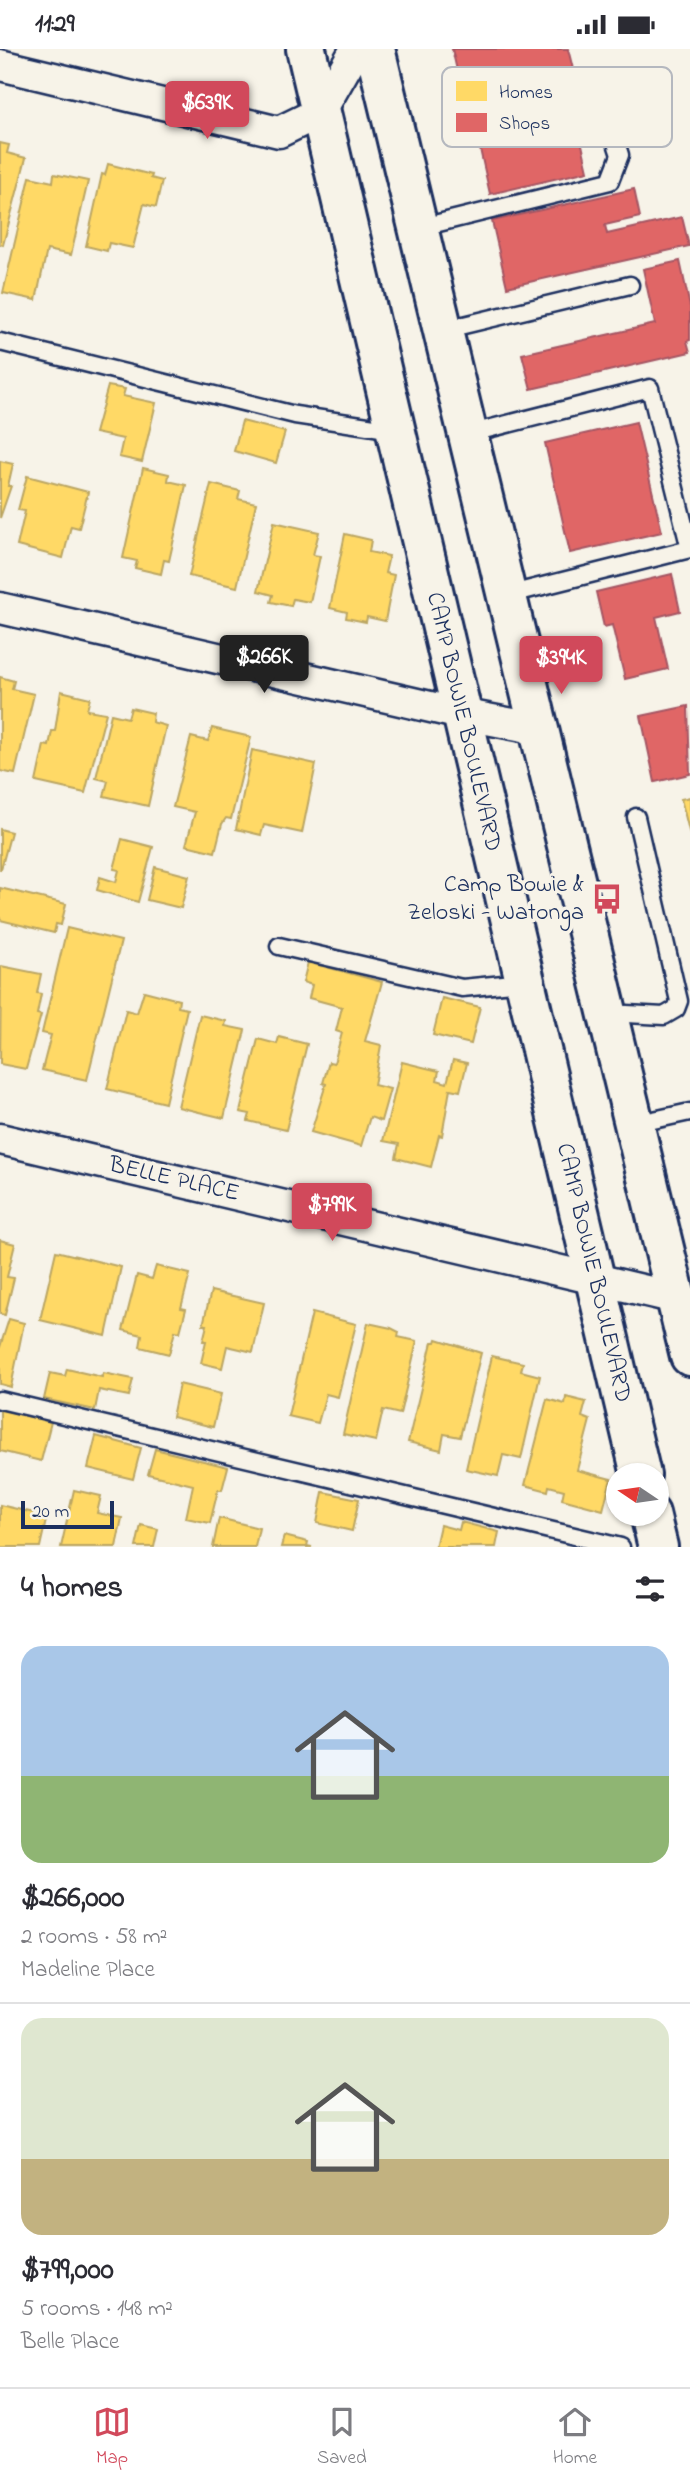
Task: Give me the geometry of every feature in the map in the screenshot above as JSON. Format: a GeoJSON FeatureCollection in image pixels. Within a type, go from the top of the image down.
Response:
{"type":"FeatureCollection","features":[{"type":"Feature","properties":{"kind":"main road","name":"CAMP BOWIE BOULEVARD"},"geometry":{"type":"LineString","coordinates":[[306,49],[638,1463]]}},
{"type":"Feature","properties":{"kind":"main road"},"geometry":{"type":"LineString","coordinates":[[375,49],[689,1346]]}},
{"type":"Feature","properties":{"kind":"street"},"geometry":{"type":"LineString","coordinates":[[0,65],[279,132],[320,112],[356,49]]}},
{"type":"Feature","properties":{"kind":"street"},"geometry":{"type":"LineString","coordinates":[[0,608],[461,714],[539,729]]}},
{"type":"Feature","properties":{"kind":"street","name":"BELLE PLACE"},"geometry":{"type":"LineString","coordinates":[[0,1139],[676,1298]]}},
{"type":"Feature","properties":{"kind":"lane"},"geometry":{"type":"LineString","coordinates":[[418,228],[610,181],[620,155],[617,147]]}},
{"type":"Feature","properties":{"kind":"lane"},"geometry":{"type":"LineString","coordinates":[[443,330],[630,285]]}},
{"type":"Feature","properties":{"kind":"lane"},"geometry":{"type":"LineString","coordinates":[[0,342],[295,415],[394,430]]}},
{"type":"Feature","properties":{"kind":"lane"},"geometry":{"type":"LineString","coordinates":[[468,434],[650,388],[690,549],[507,595]]}},
{"type":"Feature","properties":{"kind":"lane"},"geometry":{"type":"LineString","coordinates":[[608,1013],[664,1016],[676,1009],[679,1001],[636,817]]}},
{"type":"Feature","properties":{"kind":"lane"},"geometry":{"type":"LineString","coordinates":[[279,946],[462,988],[524,982]]}},
{"type":"Feature","properties":{"kind":"lane"},"geometry":{"type":"LineString","coordinates":[[635,1123],[690,1112]]}},
{"type":"Feature","properties":{"kind":"lane"},"geometry":{"type":"LineString","coordinates":[[0,1400],[643,1539]]}},
{"type":"Feature","properties":{"kind":"building: Homes"},"geometry":{"type":"Polygon","coordinates":[[[0,143],[9,145],[7,153],[26,158],[3,245],[0,244],[0,143]]]}},
{"type":"Feature","properties":{"kind":"building: Homes"},"geometry":{"type":"Polygon","coordinates":[[[108,164],[152,175],[151,178],[162,181],[156,207],[144,204],[133,248],[109,243],[107,251],[86,246],[102,174],[105,175],[108,164]]]}},
{"type":"Feature","properties":{"kind":"building: Homes"},"geometry":{"type":"Polygon","coordinates":[[[54,174],[88,181],[71,255],[47,250],[36,300],[3,293],[30,177],[53,182],[54,174]]]}},
{"type":"Feature","properties":{"kind":"building: Homes"},"geometry":{"type":"Polygon","coordinates":[[[108,386],[125,389],[123,396],[156,403],[142,462],[119,457],[123,439],[95,433],[108,386]]]}},
{"type":"Feature","properties":{"kind":"building: Homes"},"geometry":{"type":"Polygon","coordinates":[[[242,421],[285,432],[276,463],[234,451],[242,421]]]}},
{"type":"Feature","properties":{"kind":"building: Homes"},"geometry":{"type":"Polygon","coordinates":[[[0,461],[13,464],[8,486],[11,486],[0,518],[0,461]]]}},
{"type":"Feature","properties":{"kind":"building: Homes"},"geometry":{"type":"Polygon","coordinates":[[[143,468],[169,474],[168,481],[186,485],[169,561],[164,560],[161,574],[135,568],[137,561],[123,558],[143,468]]]}},
{"type":"Feature","properties":{"kind":"building: Homes"},"geometry":{"type":"Polygon","coordinates":[[[27,476],[88,492],[79,528],[71,526],[63,558],[17,546],[25,511],[18,510],[27,476]]]}},
{"type":"Feature","properties":{"kind":"building: Homes"},"geometry":{"type":"Polygon","coordinates":[[[211,484],[240,491],[238,499],[256,503],[237,587],[189,576],[211,484]]]}},
{"type":"Feature","properties":{"kind":"building: Homes"},"geometry":{"type":"Polygon","coordinates":[[[274,522],[319,532],[313,555],[320,556],[310,602],[293,599],[291,606],[271,602],[273,595],[258,591],[274,522]]]}},
{"type":"Feature","properties":{"kind":"building: Homes"},"geometry":{"type":"Polygon","coordinates":[[[345,534],[371,540],[369,552],[389,556],[385,573],[394,575],[385,621],[367,617],[366,622],[346,618],[347,612],[330,608],[345,534]]]}},
{"type":"Feature","properties":{"kind":"building: Homes"},"geometry":{"type":"Polygon","coordinates":[[[0,677],[14,681],[12,689],[34,694],[15,774],[0,771],[0,677]]]}},
{"type":"Feature","properties":{"kind":"building: Homes"},"geometry":{"type":"Polygon","coordinates":[[[61,691],[90,698],[87,710],[106,713],[85,793],[36,782],[44,745],[49,746],[52,731],[55,731],[61,691]]]}},
{"type":"Feature","properties":{"kind":"building: Homes"},"geometry":{"type":"Polygon","coordinates":[[[131,708],[153,713],[152,722],[166,726],[148,806],[104,796],[108,781],[96,778],[111,714],[128,718],[131,708]]]}},
{"type":"Feature","properties":{"kind":"building: Homes"},"geometry":{"type":"Polygon","coordinates":[[[212,728],[251,737],[231,819],[226,818],[222,824],[215,852],[186,845],[195,812],[173,807],[191,737],[208,741],[212,728]]]}},
{"type":"Feature","properties":{"kind":"building: Homes"},"geometry":{"type":"Polygon","coordinates":[[[252,750],[316,764],[302,833],[264,825],[261,835],[236,829],[252,750]]]}},
{"type":"Feature","properties":{"kind":"building: Homes"},"geometry":{"type":"Polygon","coordinates":[[[690,797],[690,835],[681,799],[690,797]]]}},
{"type":"Feature","properties":{"kind":"building: Homes"},"geometry":{"type":"Polygon","coordinates":[[[0,829],[11,832],[1,869],[0,869],[0,829]]]}},
{"type":"Feature","properties":{"kind":"building: Homes"},"geometry":{"type":"Polygon","coordinates":[[[122,839],[153,847],[138,902],[97,890],[100,877],[116,882],[119,870],[114,869],[122,839]]]}},
{"type":"Feature","properties":{"kind":"building: Homes"},"geometry":{"type":"Polygon","coordinates":[[[155,867],[189,876],[181,908],[147,900],[155,867]]]}},
{"type":"Feature","properties":{"kind":"building: Homes"},"geometry":{"type":"Polygon","coordinates":[[[0,888],[66,904],[61,925],[56,924],[54,933],[0,920],[0,888]]]}},
{"type":"Feature","properties":{"kind":"building: Homes"},"geometry":{"type":"Polygon","coordinates":[[[67,928],[121,941],[87,1080],[42,1070],[51,1035],[42,1033],[67,928]]]}},
{"type":"Feature","properties":{"kind":"building: Homes"},"geometry":{"type":"Polygon","coordinates":[[[308,962],[382,982],[365,1041],[381,1045],[374,1085],[390,1089],[381,1121],[370,1117],[361,1146],[311,1132],[326,1084],[323,1083],[329,1062],[334,1063],[342,1033],[336,1031],[342,1007],[309,998],[312,985],[303,982],[308,962]]]}},
{"type":"Feature","properties":{"kind":"building: Homes"},"geometry":{"type":"Polygon","coordinates":[[[1,966],[41,974],[37,1014],[41,1015],[26,1069],[0,1064],[1,966]]]}},
{"type":"Feature","properties":{"kind":"building: Homes"},"geometry":{"type":"Polygon","coordinates":[[[144,991],[179,1000],[178,1007],[187,1009],[165,1103],[107,1089],[126,1010],[137,1013],[144,991]]]}},
{"type":"Feature","properties":{"kind":"building: Homes"},"geometry":{"type":"Polygon","coordinates":[[[442,998],[480,1007],[471,1044],[433,1035],[442,998]]]}},
{"type":"Feature","properties":{"kind":"building: Homes"},"geometry":{"type":"Polygon","coordinates":[[[200,1015],[226,1021],[225,1026],[245,1030],[224,1118],[178,1107],[200,1015]]]}},
{"type":"Feature","properties":{"kind":"building: Homes"},"geometry":{"type":"Polygon","coordinates":[[[279,1037],[307,1044],[286,1130],[248,1121],[250,1114],[240,1112],[258,1039],[277,1044],[279,1037]]]}},
{"type":"Feature","properties":{"kind":"building: Homes"},"geometry":{"type":"Polygon","coordinates":[[[453,1060],[467,1063],[460,1091],[450,1089],[442,1136],[439,1135],[431,1167],[396,1158],[399,1144],[383,1141],[402,1062],[439,1071],[437,1080],[447,1083],[453,1060]]]}},
{"type":"Feature","properties":{"kind":"building: Homes"},"geometry":{"type":"Polygon","coordinates":[[[0,1240],[15,1244],[7,1277],[14,1278],[5,1315],[0,1314],[0,1240]]]}},
{"type":"Feature","properties":{"kind":"building: Homes"},"geometry":{"type":"Polygon","coordinates":[[[56,1251],[121,1267],[106,1336],[40,1320],[56,1251]]]}},
{"type":"Feature","properties":{"kind":"building: Homes"},"geometry":{"type":"Polygon","coordinates":[[[156,1266],[190,1274],[181,1308],[186,1309],[180,1332],[175,1331],[169,1354],[140,1347],[142,1335],[123,1330],[137,1275],[152,1279],[156,1266]]]}},
{"type":"Feature","properties":{"kind":"building: Homes"},"geometry":{"type":"Polygon","coordinates":[[[211,1291],[264,1303],[253,1352],[227,1346],[222,1368],[201,1363],[207,1325],[203,1325],[211,1291]]]}},
{"type":"Feature","properties":{"kind":"building: Homes"},"geometry":{"type":"Polygon","coordinates":[[[312,1313],[356,1324],[338,1397],[326,1394],[318,1423],[288,1416],[312,1313]]]}},
{"type":"Feature","properties":{"kind":"building: Homes"},"geometry":{"type":"Polygon","coordinates":[[[9,1319],[24,1323],[11,1387],[0,1384],[0,1347],[9,1319]]]}},
{"type":"Feature","properties":{"kind":"building: Homes"},"geometry":{"type":"Polygon","coordinates":[[[368,1323],[391,1328],[399,1332],[398,1337],[417,1341],[400,1414],[383,1410],[376,1441],[343,1434],[368,1323]]]}},
{"type":"Feature","properties":{"kind":"building: Homes"},"geometry":{"type":"Polygon","coordinates":[[[437,1339],[481,1353],[460,1437],[444,1434],[441,1450],[408,1442],[432,1342],[437,1339]]]}},
{"type":"Feature","properties":{"kind":"building: Homes"},"geometry":{"type":"Polygon","coordinates":[[[492,1356],[523,1363],[521,1371],[540,1376],[521,1459],[503,1455],[498,1476],[466,1469],[492,1356]]]}},
{"type":"Feature","properties":{"kind":"building: Homes"},"geometry":{"type":"Polygon","coordinates":[[[67,1369],[102,1377],[103,1373],[133,1379],[129,1396],[99,1390],[95,1410],[44,1399],[50,1373],[65,1376],[67,1369]]]}},
{"type":"Feature","properties":{"kind":"building: Homes"},"geometry":{"type":"Polygon","coordinates":[[[179,1384],[221,1394],[213,1427],[172,1417],[179,1384]]]}},
{"type":"Feature","properties":{"kind":"building: Homes"},"geometry":{"type":"Polygon","coordinates":[[[566,1397],[586,1402],[582,1417],[590,1420],[577,1470],[606,1478],[603,1510],[562,1499],[564,1490],[549,1486],[548,1491],[525,1485],[547,1399],[565,1404],[566,1397]]]}},
{"type":"Feature","properties":{"kind":"building: Homes"},"geometry":{"type":"Polygon","coordinates":[[[0,1409],[51,1422],[41,1461],[0,1451],[0,1409]]]}},
{"type":"Feature","properties":{"kind":"building: Homes"},"geometry":{"type":"Polygon","coordinates":[[[96,1436],[141,1448],[133,1479],[88,1468],[96,1436]]]}},
{"type":"Feature","properties":{"kind":"building: Homes"},"geometry":{"type":"Polygon","coordinates":[[[155,1449],[228,1467],[222,1490],[218,1490],[210,1523],[186,1518],[193,1485],[148,1474],[155,1449]]]}},
{"type":"Feature","properties":{"kind":"building: Homes"},"geometry":{"type":"Polygon","coordinates":[[[74,1490],[101,1496],[97,1513],[122,1518],[116,1547],[61,1547],[74,1490]]]}},
{"type":"Feature","properties":{"kind":"building: Homes"},"geometry":{"type":"Polygon","coordinates":[[[323,1492],[359,1499],[352,1531],[317,1523],[323,1492]]]}},
{"type":"Feature","properties":{"kind":"building: Homes"},"geometry":{"type":"Polygon","coordinates":[[[0,1505],[47,1516],[40,1547],[0,1547],[0,1505]]]}},
{"type":"Feature","properties":{"kind":"building: Homes"},"geometry":{"type":"Polygon","coordinates":[[[219,1518],[259,1528],[255,1547],[213,1547],[219,1518]]]}},
{"type":"Feature","properties":{"kind":"building: Homes"},"geometry":{"type":"Polygon","coordinates":[[[461,1522],[499,1532],[496,1547],[435,1547],[440,1525],[459,1530],[461,1522]]]}},
{"type":"Feature","properties":{"kind":"building: Homes"},"geometry":{"type":"Polygon","coordinates":[[[141,1525],[158,1529],[154,1547],[136,1547],[141,1525]]]}},
{"type":"Feature","properties":{"kind":"building: Homes"},"geometry":{"type":"Polygon","coordinates":[[[284,1536],[308,1542],[307,1546],[312,1547],[281,1547],[284,1536]]]}},
{"type":"Feature","properties":{"kind":"building: Shops"},"geometry":{"type":"Polygon","coordinates":[[[452,49],[568,49],[572,67],[456,67],[452,49]]]}},
{"type":"Feature","properties":{"kind":"building: Shops"},"geometry":{"type":"Polygon","coordinates":[[[480,147],[583,147],[588,171],[490,194],[480,147]]]}},
{"type":"Feature","properties":{"kind":"building: Shops"},"geometry":{"type":"Polygon","coordinates":[[[634,189],[640,217],[605,225],[607,234],[682,217],[689,246],[507,287],[492,221],[634,189]]]}},
{"type":"Feature","properties":{"kind":"building: Shops"},"geometry":{"type":"Polygon","coordinates":[[[680,261],[690,307],[690,340],[687,341],[690,352],[531,389],[522,354],[655,324],[643,269],[680,261]]]}},
{"type":"Feature","properties":{"kind":"building: Shops"},"geometry":{"type":"Polygon","coordinates":[[[636,422],[662,532],[570,553],[545,443],[636,422]]]}},
{"type":"Feature","properties":{"kind":"building: Shops"},"geometry":{"type":"Polygon","coordinates":[[[672,574],[680,611],[656,617],[668,669],[625,679],[612,625],[604,627],[596,592],[672,574]]]}},
{"type":"Feature","properties":{"kind":"building: Shops"},"geometry":{"type":"Polygon","coordinates":[[[688,706],[690,774],[655,782],[641,716],[688,706]]]}},
{"type":"Feature","properties":{"kind":"place","name":"Camp Bowie & Zeloski - Watonga"},"geometry":{"type":"Point","coordinates":[607,899]}}]}
